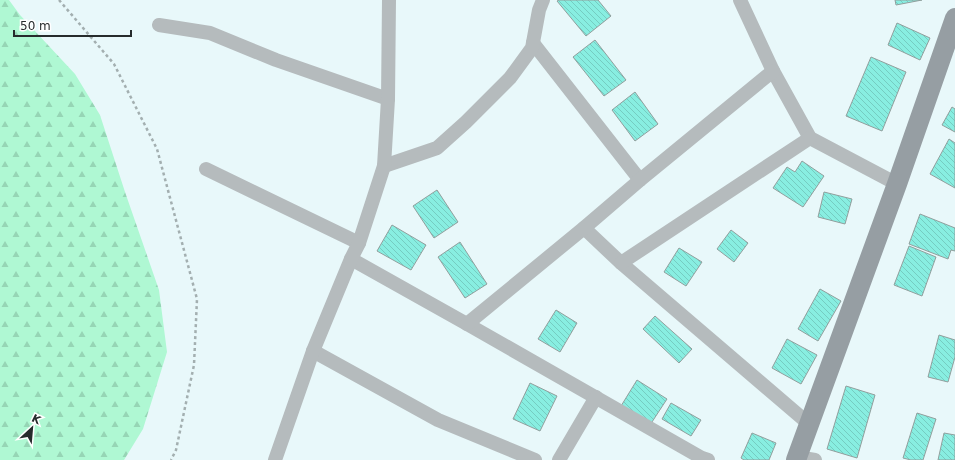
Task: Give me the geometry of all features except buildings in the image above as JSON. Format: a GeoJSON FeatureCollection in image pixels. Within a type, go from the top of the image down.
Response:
{"type":"FeatureCollection","features":[{"type":"Feature","properties":{"kind":"street"},"geometry":{"type":"LineString","coordinates":[[276,460],[313,351],[359,243],[384,166],[388,99],[389,0]]}},
{"type":"Feature","properties":{"kind":"street"},"geometry":{"type":"LineString","coordinates":[[384,166],[436,148],[466,122],[510,78],[532,48],[542,0]]}},
{"type":"Feature","properties":{"kind":"street"},"geometry":{"type":"LineString","coordinates":[[740,0],[773,71],[810,138],[897,184]]}},
{"type":"Feature","properties":{"kind":"street"},"geometry":{"type":"LineString","coordinates":[[803,459],[809,424],[897,184],[955,18]]}},
{"type":"Feature","properties":{"kind":"street"},"geometry":{"type":"LineString","coordinates":[[159,25],[210,33],[276,60],[388,99]]}},
{"type":"Feature","properties":{"kind":"street"},"geometry":{"type":"LineString","coordinates":[[533,43],[640,180]]}},
{"type":"Feature","properties":{"kind":"street"},"geometry":{"type":"LineString","coordinates":[[467,324],[773,71]]}},
{"type":"Feature","properties":{"kind":"street"},"geometry":{"type":"LineString","coordinates":[[620,263],[810,138]]}},
{"type":"Feature","properties":{"kind":"street"},"geometry":{"type":"LineString","coordinates":[[206,169],[359,243]]}},
{"type":"Feature","properties":{"kind":"street"},"geometry":{"type":"LineString","coordinates":[[584,228],[620,263],[809,424]]}},
{"type":"Feature","properties":{"kind":"street"},"geometry":{"type":"LineString","coordinates":[[351,260],[708,460]]}},
{"type":"Feature","properties":{"kind":"street"},"geometry":{"type":"LineString","coordinates":[[313,351],[438,420],[535,460]]}},
{"type":"Feature","properties":{"kind":"street"},"geometry":{"type":"LineString","coordinates":[[559,460],[596,397]]}},
{"type":"Feature","properties":{"kind":"path"},"geometry":{"type":"LineString","coordinates":[[59,0],[114,64],[157,149],[197,299],[194,365],[176,450],[171,460]]}},
{"type":"Feature","properties":{"kind":"green space"},"geometry":{"type":"Polygon","coordinates":[[[0,0],[9,0],[20,15],[75,74],[100,115],[159,290],[167,352],[143,429],[124,460],[0,460],[0,0]]]}}]}
